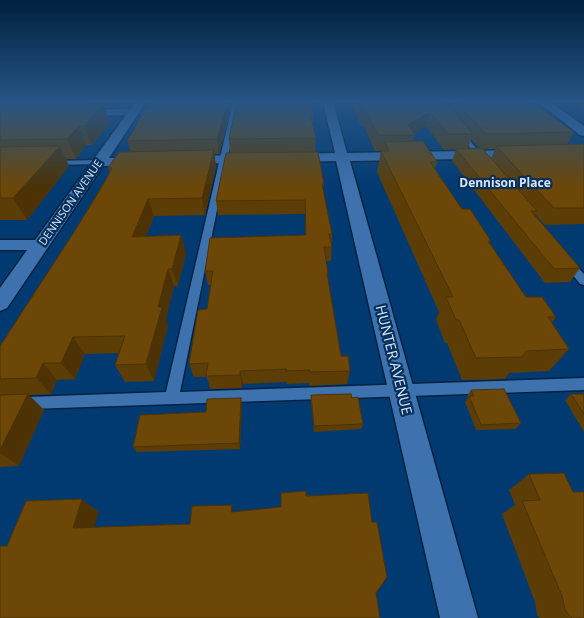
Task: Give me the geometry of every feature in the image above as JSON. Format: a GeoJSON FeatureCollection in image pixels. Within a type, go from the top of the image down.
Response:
{"type":"FeatureCollection","features":[{"type":"Feature","properties":{"kind":"street","name":"DENNISON AVENUE"},"geometry":{"type":"LineString","coordinates":[[0,303],[121,131]]}},
{"type":"Feature","properties":{"kind":"street","name":"HUNTER AVENUE"},"geometry":{"type":"LineString","coordinates":[[335,131],[459,618]]}},
{"type":"Feature","properties":{"kind":"street"},"geometry":{"type":"LineString","coordinates":[[172,161],[536,154]]}},
{"type":"Feature","properties":{"kind":"street"},"geometry":{"type":"LineString","coordinates":[[99,162],[154,161]]}},
{"type":"Feature","properties":{"kind":"street"},"geometry":{"type":"LineString","coordinates":[[0,246],[41,245]]}},
{"type":"Feature","properties":{"kind":"lane"},"geometry":{"type":"LineString","coordinates":[[172,398],[230,131]]}},
{"type":"Feature","properties":{"kind":"lane"},"geometry":{"type":"LineString","coordinates":[[459,131],[491,170]]}},
{"type":"Feature","properties":{"kind":"lane"},"geometry":{"type":"LineString","coordinates":[[45,163],[99,162]]}},
{"type":"Feature","properties":{"kind":"lane"},"geometry":{"type":"LineString","coordinates":[[562,255],[584,281]]}},
{"type":"Feature","properties":{"kind":"lane"},"geometry":{"type":"LineString","coordinates":[[0,404],[584,384]]}},
{"type":"Feature","properties":{"kind":"building"},"geometry":{"type":"Polygon","coordinates":[[[0,131],[75,131],[67,139],[0,140],[0,131]]]}},
{"type":"Feature","properties":{"kind":"building"},"geometry":{"type":"Polygon","coordinates":[[[133,131],[219,131],[217,139],[127,141],[133,131]]]}},
{"type":"Feature","properties":{"kind":"building"},"geometry":{"type":"Polygon","coordinates":[[[231,131],[314,131],[316,138],[229,139],[231,131]]]}},
{"type":"Feature","properties":{"kind":"building"},"geometry":{"type":"Polygon","coordinates":[[[376,131],[412,131],[415,135],[378,135],[376,131]]]}},
{"type":"Feature","properties":{"kind":"building"},"geometry":{"type":"Polygon","coordinates":[[[445,131],[470,131],[473,134],[448,134],[445,131]]]}},
{"type":"Feature","properties":{"kind":"building"},"geometry":{"type":"Polygon","coordinates":[[[483,131],[574,132],[486,134],[483,131]]]}},
{"type":"Feature","properties":{"kind":"building"},"geometry":{"type":"Polygon","coordinates":[[[423,141],[437,162],[430,162],[462,209],[470,209],[491,241],[488,241],[526,297],[542,297],[556,317],[548,317],[569,349],[526,351],[522,357],[476,358],[459,320],[456,320],[446,297],[453,297],[381,151],[389,151],[385,142],[423,141]]]}},
{"type":"Feature","properties":{"kind":"building"},"geometry":{"type":"Polygon","coordinates":[[[584,144],[584,208],[554,208],[496,146],[584,144]]]}},
{"type":"Feature","properties":{"kind":"building"},"geometry":{"type":"Polygon","coordinates":[[[60,146],[13,198],[0,198],[0,147],[60,146]]]}},
{"type":"Feature","properties":{"kind":"building"},"geometry":{"type":"Polygon","coordinates":[[[482,148],[537,211],[531,211],[580,268],[554,269],[456,149],[482,148]]]}},
{"type":"Feature","properties":{"kind":"building"},"geometry":{"type":"Polygon","coordinates":[[[214,150],[202,198],[148,199],[132,237],[181,235],[172,269],[168,269],[158,307],[162,307],[146,364],[115,365],[125,336],[73,337],[61,363],[43,363],[36,378],[0,379],[0,346],[103,185],[112,168],[108,168],[119,152],[214,150]]]}},
{"type":"Feature","properties":{"kind":"building"},"geometry":{"type":"Polygon","coordinates":[[[318,152],[332,234],[329,234],[332,247],[324,247],[327,273],[341,356],[348,356],[350,371],[310,372],[310,370],[286,371],[287,369],[240,371],[240,375],[206,376],[208,363],[189,364],[198,310],[207,309],[213,271],[205,271],[210,238],[306,235],[305,200],[216,201],[226,153],[318,152]]]}},
{"type":"Feature","properties":{"kind":"building"},"geometry":{"type":"Polygon","coordinates":[[[504,389],[521,423],[481,425],[469,396],[474,396],[471,390],[504,389]]]}},
{"type":"Feature","properties":{"kind":"building"},"geometry":{"type":"Polygon","coordinates":[[[28,394],[0,450],[0,395],[28,394]]]}},
{"type":"Feature","properties":{"kind":"building"},"geometry":{"type":"Polygon","coordinates":[[[351,394],[352,398],[358,397],[363,424],[314,426],[311,395],[351,394]]]}},
{"type":"Feature","properties":{"kind":"building"},"geometry":{"type":"Polygon","coordinates":[[[571,394],[584,394],[584,414],[571,394]]]}},
{"type":"Feature","properties":{"kind":"building"},"geometry":{"type":"Polygon","coordinates":[[[241,398],[239,443],[133,447],[140,415],[206,412],[207,399],[241,398]]]}},
{"type":"Feature","properties":{"kind":"building"},"geometry":{"type":"Polygon","coordinates":[[[564,473],[573,492],[584,492],[584,618],[572,618],[565,610],[562,596],[522,501],[540,500],[529,474],[564,473]]]}},
{"type":"Feature","properties":{"kind":"building"},"geometry":{"type":"Polygon","coordinates":[[[306,491],[306,496],[368,493],[372,522],[377,522],[387,577],[376,593],[380,618],[0,618],[0,546],[7,546],[26,501],[82,499],[73,528],[190,524],[192,506],[232,505],[231,512],[281,507],[281,493],[306,491]]]}},
{"type":"Feature","properties":{"kind":"district","name":"Dennison Place"},"geometry":{"type":"Point","coordinates":[505,184]}}]}
